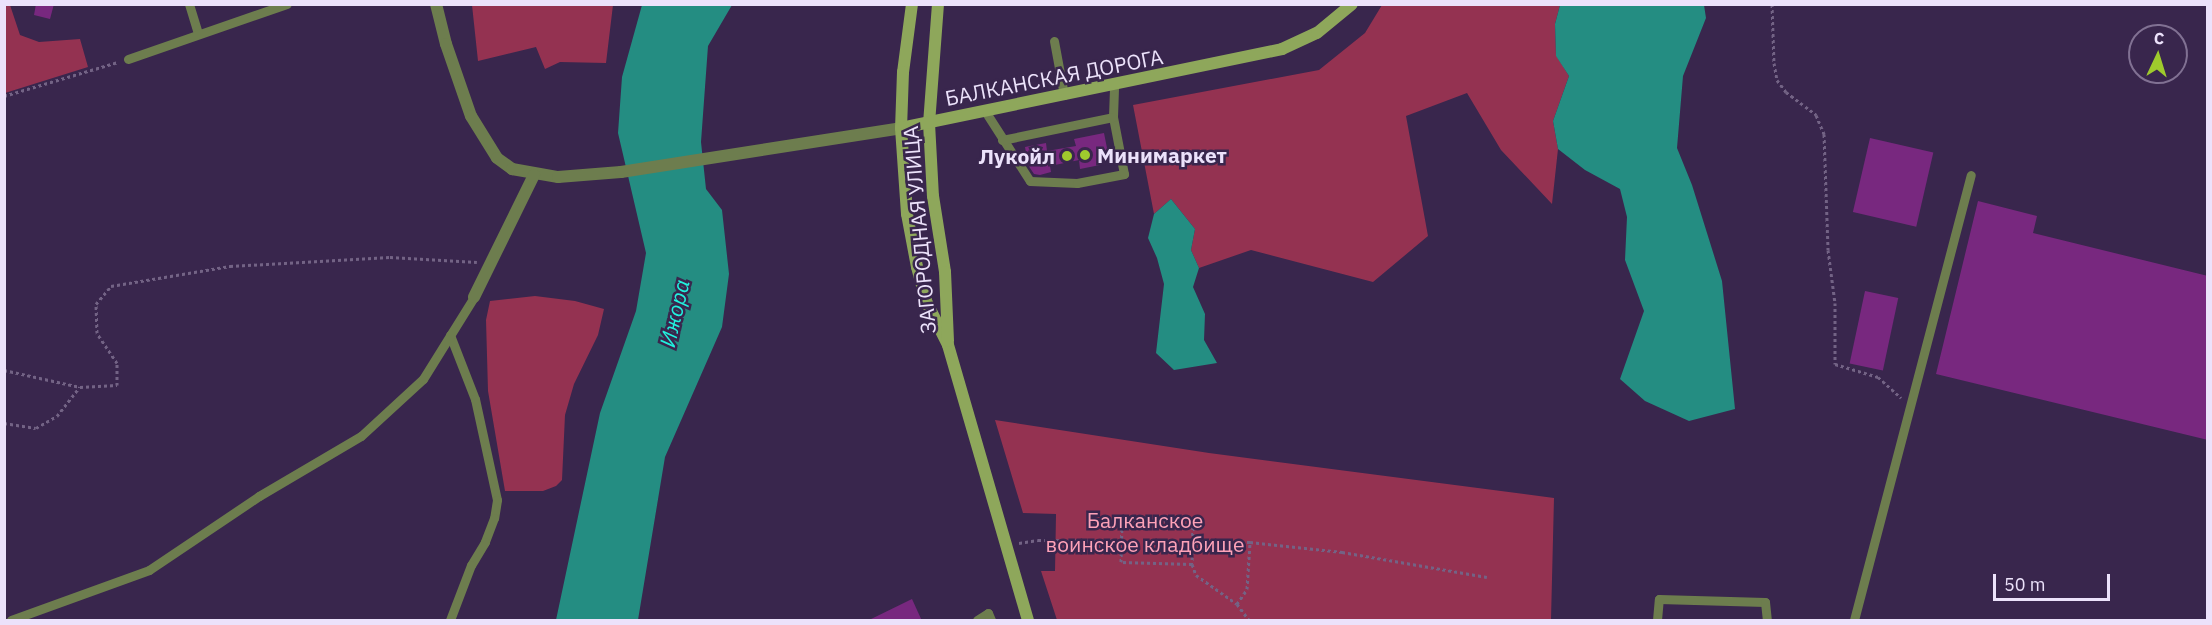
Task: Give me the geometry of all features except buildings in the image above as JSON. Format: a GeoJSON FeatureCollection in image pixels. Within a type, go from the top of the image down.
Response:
{"type":"FeatureCollection","features":[{"type":"Feature","properties":{"kind":"main road","name":"ЗАГОРОДНАЯ УЛИЦА"},"geometry":{"type":"LineString","coordinates":[[912,4],[903,72],[901,128],[907,214],[926,301],[948,345],[1028,621]]}},
{"type":"Feature","properties":{"kind":"main road","name":"ЗАГОРОДНАЯ УЛИЦА"},"geometry":{"type":"LineString","coordinates":[[938,4],[929,123],[933,196],[945,272],[948,345]]}},
{"type":"Feature","properties":{"kind":"main road","name":"БАЛКАНСКАЯ ДОРОГА"},"geometry":{"type":"LineString","coordinates":[[901,128],[1282,49],[1317,33],[1352,4]]}},
{"type":"Feature","properties":{"kind":"street","name":"БАЛКАНСКАЯ ДОРОГА"},"geometry":{"type":"LineString","coordinates":[[436,4],[446,44],[471,116],[497,158],[512,169],[534,175],[558,177],[621,172],[901,128]]}},
{"type":"Feature","properties":{"kind":"street"},"geometry":{"type":"LineString","coordinates":[[474,297],[534,175]]}},
{"type":"Feature","properties":{"kind":"lane"},"geometry":{"type":"LineString","coordinates":[[189,4],[198,34]]}},
{"type":"Feature","properties":{"kind":"lane"},"geometry":{"type":"LineString","coordinates":[[128,59],[287,4]]}},
{"type":"Feature","properties":{"kind":"lane"},"geometry":{"type":"LineString","coordinates":[[1054,41],[1064,95]]}},
{"type":"Feature","properties":{"kind":"lane"},"geometry":{"type":"LineString","coordinates":[[985,111],[1030,181],[1077,183],[1124,174],[1113,117],[1114,85]]}},
{"type":"Feature","properties":{"kind":"lane"},"geometry":{"type":"LineString","coordinates":[[1002,140],[1113,117]]}},
{"type":"Feature","properties":{"kind":"lane"},"geometry":{"type":"LineString","coordinates":[[1854,621],[1971,175]]}},
{"type":"Feature","properties":{"kind":"lane"},"geometry":{"type":"LineString","coordinates":[[11,621],[149,570],[259,496],[361,436],[423,379],[474,297]]}},
{"type":"Feature","properties":{"kind":"lane"},"geometry":{"type":"LineString","coordinates":[[450,335],[475,399],[497,500],[488,534],[471,565],[450,621]]}},
{"type":"Feature","properties":{"kind":"lane"},"geometry":{"type":"LineString","coordinates":[[1657,621],[1659,599],[1765,602],[1767,621]]}},
{"type":"Feature","properties":{"kind":"lane"},"geometry":{"type":"LineString","coordinates":[[977,621],[988,613],[991,621]]}},
{"type":"Feature","properties":{"kind":"path"},"geometry":{"type":"LineString","coordinates":[[1772,4],[1773,63],[1777,80],[1786,92],[1816,115],[1824,134],[1828,250],[1835,303],[1835,364],[1878,378],[1892,387],[1910,408]]}},
{"type":"Feature","properties":{"kind":"path"},"geometry":{"type":"LineString","coordinates":[[4,96],[128,59]]}},
{"type":"Feature","properties":{"kind":"path"},"geometry":{"type":"LineString","coordinates":[[4,370],[80,387],[117,384],[117,363],[97,333],[96,304],[111,286],[230,266],[390,257],[492,262]]}},
{"type":"Feature","properties":{"kind":"path"},"geometry":{"type":"LineString","coordinates":[[4,423],[36,428],[57,417],[80,387]]}},
{"type":"Feature","properties":{"kind":"path"},"geometry":{"type":"LineString","coordinates":[[1192,564],[1121,562],[1122,520],[1193,521],[1192,564],[1196,575],[1237,604],[1249,621]]}},
{"type":"Feature","properties":{"kind":"path"},"geometry":{"type":"LineString","coordinates":[[1006,545],[1029,540],[1122,541]]}},
{"type":"Feature","properties":{"kind":"path"},"geometry":{"type":"LineString","coordinates":[[1193,541],[1250,542],[1342,552],[1487,577]]}},
{"type":"Feature","properties":{"kind":"path"},"geometry":{"type":"LineString","coordinates":[[1237,604],[1247,589],[1250,542]]}},
{"type":"Feature","properties":{"kind":"green space"},"geometry":{"type":"Polygon","coordinates":[[[5,4],[10,5],[20,35],[39,42],[80,39],[88,67],[5,93],[5,4]]]}},
{"type":"Feature","properties":{"kind":"green space"},"geometry":{"type":"Polygon","coordinates":[[[472,5],[613,5],[606,63],[560,62],[545,69],[536,47],[478,61],[472,5]]]}},
{"type":"Feature","properties":{"kind":"green space"},"geometry":{"type":"Polygon","coordinates":[[[1382,5],[1560,5],[1555,24],[1556,55],[1569,76],[1553,121],[1558,149],[1552,204],[1501,150],[1467,93],[1406,116],[1428,236],[1373,282],[1251,250],[1199,268],[1191,250],[1195,229],[1171,199],[1154,214],[1133,105],[1319,70],[1365,33],[1382,5]]]}},
{"type":"Feature","properties":{"kind":"green space"},"geometry":{"type":"Polygon","coordinates":[[[535,296],[575,301],[604,309],[598,335],[574,384],[565,415],[562,480],[556,486],[543,491],[505,491],[488,391],[486,320],[490,301],[535,296]]]}},
{"type":"Feature","properties":{"kind":"green space","name":"Балканское воинское кладбище"},"geometry":{"type":"Polygon","coordinates":[[[995,420],[1209,453],[1554,498],[1551,620],[1057,620],[1041,571],[1055,571],[1056,514],[1023,513],[995,420]]]}},
{"type":"Feature","properties":{"kind":"water","name":"Ижора"},"geometry":{"type":"Polygon","coordinates":[[[642,5],[732,5],[708,46],[701,142],[706,189],[722,210],[729,274],[722,327],[665,457],[638,620],[556,620],[600,413],[636,311],[646,253],[618,133],[622,77],[642,5]]]}},
{"type":"Feature","properties":{"kind":"water"},"geometry":{"type":"Polygon","coordinates":[[[1560,5],[1704,5],[1706,18],[1683,76],[1677,148],[1692,185],[1722,281],[1735,409],[1689,421],[1645,401],[1620,379],[1644,311],[1625,260],[1627,217],[1620,189],[1585,170],[1558,149],[1553,121],[1569,76],[1556,56],[1555,24],[1560,5]]]}},
{"type":"Feature","properties":{"kind":"water"},"geometry":{"type":"Polygon","coordinates":[[[1171,199],[1195,229],[1191,250],[1199,268],[1193,287],[1205,314],[1204,340],[1217,363],[1174,370],[1156,353],[1164,284],[1157,258],[1148,238],[1154,214],[1171,199]]]}},
{"type":"Feature","properties":{"kind":"place","name":"Минимаркет"},"geometry":{"type":"Point","coordinates":[1085,155]}},
{"type":"Feature","properties":{"kind":"place","name":"Лукойл"},"geometry":{"type":"Point","coordinates":[1067,156]}}]}
